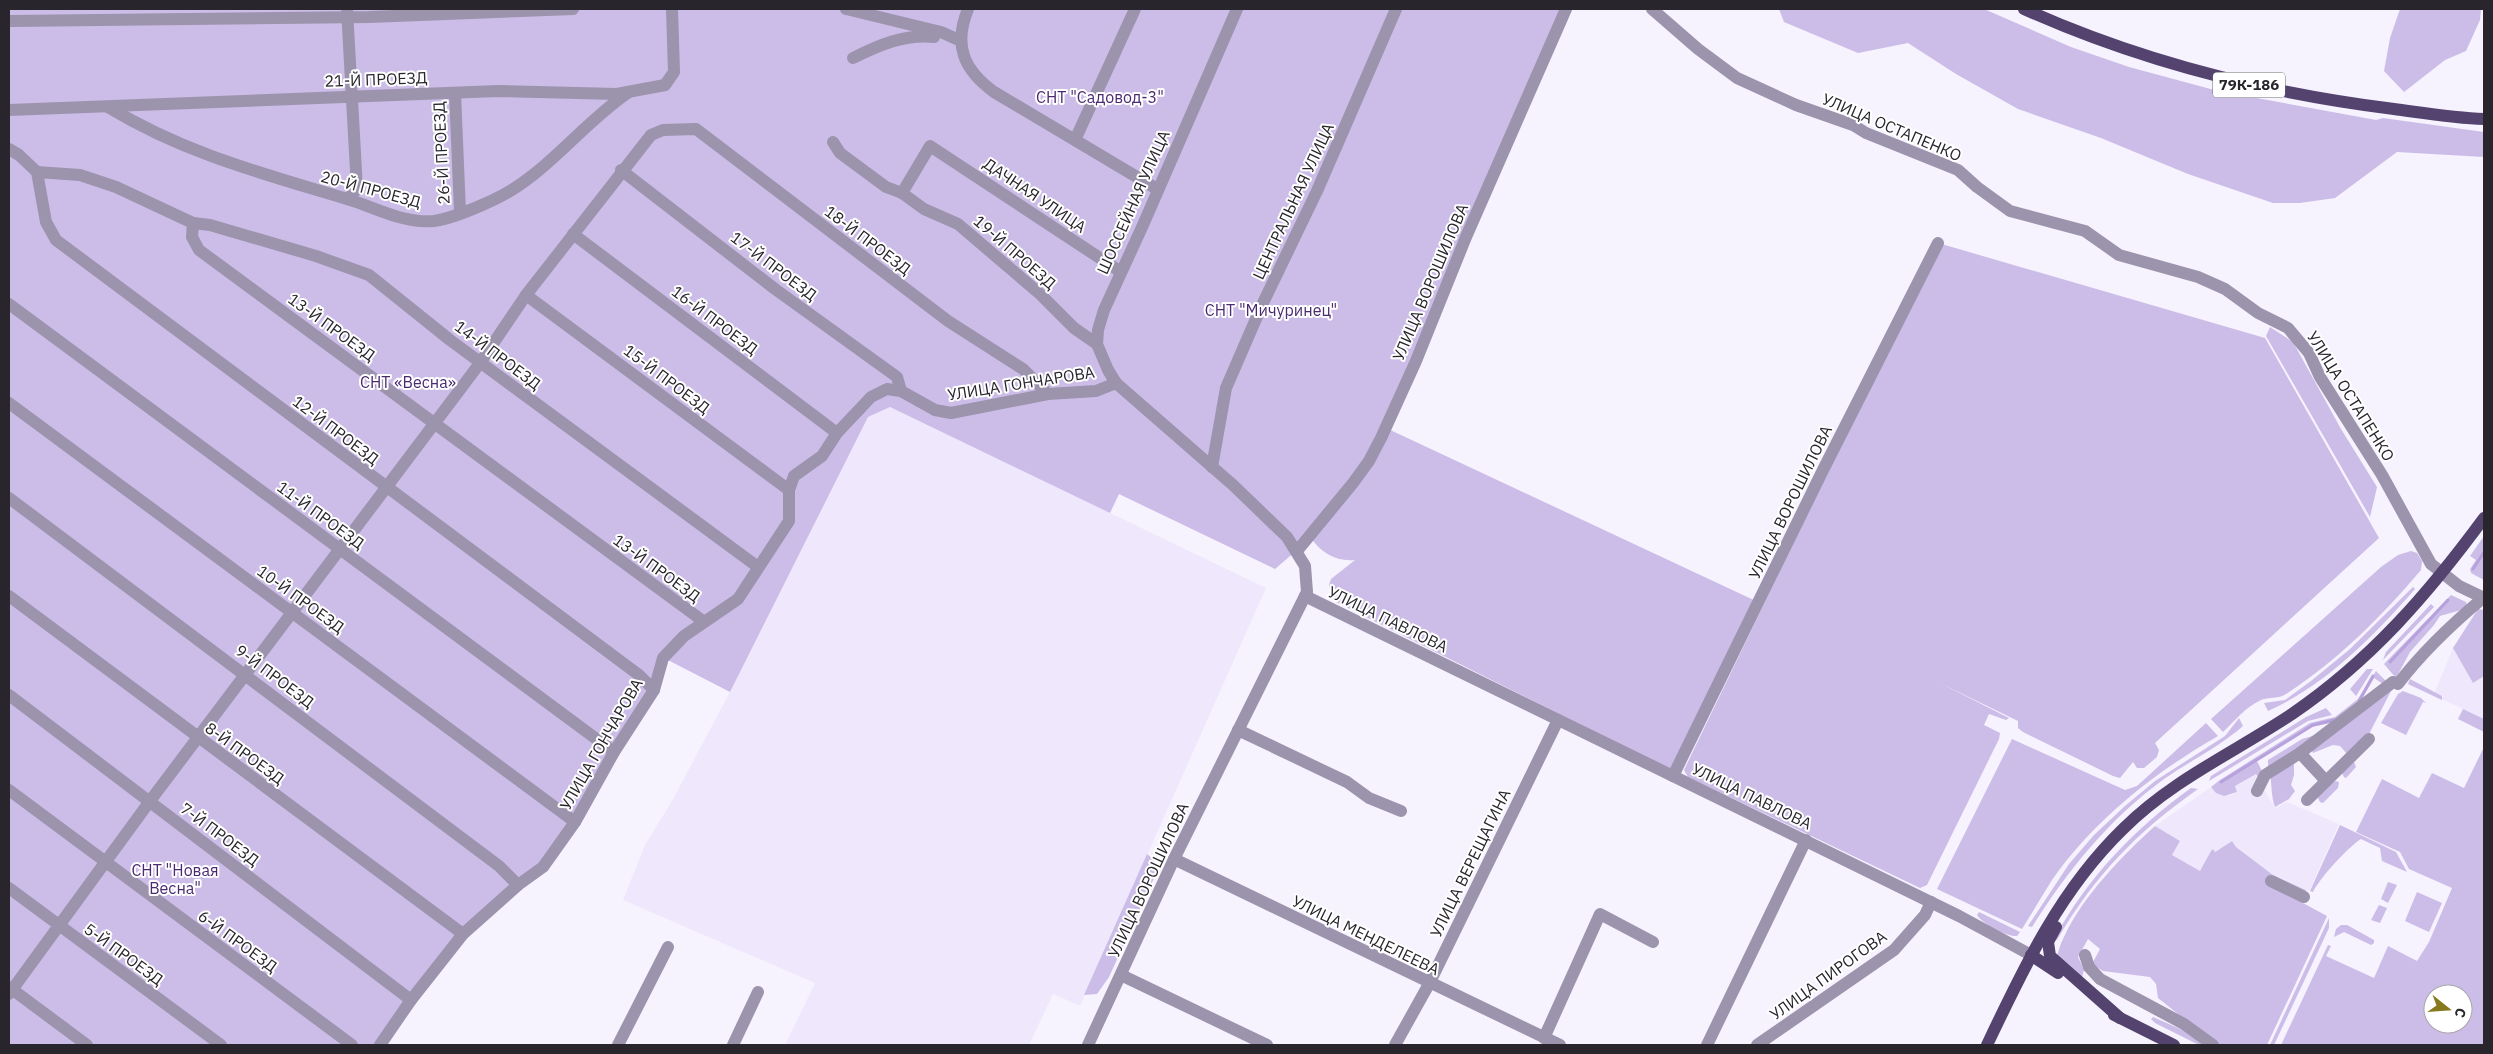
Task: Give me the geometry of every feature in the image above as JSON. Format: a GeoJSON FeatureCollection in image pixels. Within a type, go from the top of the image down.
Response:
{"type":"FeatureCollection","features":[{"type":"Feature","properties":{"kind":"main road","name":"79К-186"},"geometry":{"type":"LineString","coordinates":[[2024,9],[2065,27],[2142,56],[2215,77],[2333,102],[2481,119]]}},
{"type":"Feature","properties":{"kind":"main road"},"geometry":{"type":"LineString","coordinates":[[1987,1045],[2054,913],[2075,883],[2110,842],[2148,806],[2186,779],[2291,714],[2383,641],[2442,572],[2484,518]]}},
{"type":"Feature","properties":{"kind":"main road"},"geometry":{"type":"LineString","coordinates":[[2075,883],[2048,942],[2048,952],[2057,963],[2120,1018]]}},
{"type":"Feature","properties":{"kind":"main road","name":"УЛИЦА ПАВЛОВА"},"geometry":{"type":"LineString","coordinates":[[2031,955],[2058,973],[2092,1001],[2120,1018],[2174,1045]]}},
{"type":"Feature","properties":{"kind":"street"},"geometry":{"type":"LineString","coordinates":[[9,21],[573,9]]}},
{"type":"Feature","properties":{"kind":"street","name":"21-Й ПРОЕЗД"},"geometry":{"type":"LineString","coordinates":[[9,110],[498,91],[617,94],[665,85],[674,72],[672,9]]}},
{"type":"Feature","properties":{"kind":"street"},"geometry":{"type":"LineString","coordinates":[[846,9],[942,32],[961,41]]}},
{"type":"Feature","properties":{"kind":"street"},"geometry":{"type":"LineString","coordinates":[[968,9],[961,41],[963,57],[977,80],[994,92],[1158,189]]}},
{"type":"Feature","properties":{"kind":"street"},"geometry":{"type":"LineString","coordinates":[[1075,140],[1135,9]]}},
{"type":"Feature","properties":{"kind":"street","name":"ШОССЕЙНАЯ УЛИЦА"},"geometry":{"type":"LineString","coordinates":[[1116,383],[1108,370],[1098,344],[1098,330],[1104,310],[1237,9]]}},
{"type":"Feature","properties":{"kind":"street","name":"ЦЕНТРАЛЬНАЯ УЛИЦА"},"geometry":{"type":"LineString","coordinates":[[1212,467],[1226,388],[1262,305],[1317,191],[1396,9]]}},
{"type":"Feature","properties":{"kind":"street","name":"УЛИЦА ВОРОШИЛОВА"},"geometry":{"type":"LineString","coordinates":[[1297,550],[1352,484],[1381,438],[1466,237],[1566,9]]}},
{"type":"Feature","properties":{"kind":"street","name":"УЛИЦА ОСТАПЕНКО"},"geometry":{"type":"LineString","coordinates":[[1652,9],[1692,44],[1737,78],[1766,93],[1853,124],[1866,133],[1958,170],[1977,187],[2010,211],[2085,231],[2119,255],[2154,263],[2225,289],[2258,313],[2288,328],[2309,353],[2320,378],[2382,475],[2431,564],[2459,586],[2484,598]]}},
{"type":"Feature","properties":{"kind":"street"},"geometry":{"type":"LineString","coordinates":[[348,13],[357,189],[348,199]]}},
{"type":"Feature","properties":{"kind":"street"},"geometry":{"type":"LineString","coordinates":[[853,58],[892,40],[922,36],[961,41]]}},
{"type":"Feature","properties":{"kind":"street","name":"20-Й ПРОЕЗД"},"geometry":{"type":"LineString","coordinates":[[108,107],[133,122],[199,153],[298,186],[348,199],[392,215],[414,220],[435,221],[491,201],[519,186],[630,91]]}},
{"type":"Feature","properties":{"kind":"street","name":"26-Й ПРОЕЗД"},"geometry":{"type":"LineString","coordinates":[[454,93],[460,212]]}},
{"type":"Feature","properties":{"kind":"street","name":"18-Й ПРОЕЗД"},"geometry":{"type":"LineString","coordinates":[[621,170],[651,135],[663,130],[696,129],[948,321],[1023,369],[1048,394]]}},
{"type":"Feature","properties":{"kind":"street","name":"19-Й ПРОЕЗД"},"geometry":{"type":"LineString","coordinates":[[833,142],[840,153],[886,187],[902,193],[924,210],[958,224],[1040,294],[1074,328],[1098,344]]}},
{"type":"Feature","properties":{"kind":"street","name":"ДАЧНАЯ УЛИЦА"},"geometry":{"type":"LineString","coordinates":[[902,193],[930,146],[1121,272]]}},
{"type":"Feature","properties":{"kind":"street"},"geometry":{"type":"LineString","coordinates":[[9,149],[19,155],[37,172],[80,175],[116,187],[193,224]]}},
{"type":"Feature","properties":{"kind":"street"},"geometry":{"type":"LineString","coordinates":[[88,1045],[10,990],[150,800],[293,613],[480,362],[526,295],[599,203],[621,170]]}},
{"type":"Feature","properties":{"kind":"street","name":"17-Й ПРОЕЗД"},"geometry":{"type":"LineString","coordinates":[[621,170],[775,289],[897,377],[901,391]]}},
{"type":"Feature","properties":{"kind":"street","name":"12-Й ПРОЕЗД"},"geometry":{"type":"LineString","coordinates":[[37,172],[46,222],[56,240],[639,675],[654,690]]}},
{"type":"Feature","properties":{"kind":"street","name":"14-Й ПРОЕЗД"},"geometry":{"type":"LineString","coordinates":[[193,224],[210,225],[316,256],[369,275],[480,362],[758,567]]}},
{"type":"Feature","properties":{"kind":"street","name":"13-Й ПРОЕЗД"},"geometry":{"type":"LineString","coordinates":[[193,224],[192,237],[199,250],[703,622]]}},
{"type":"Feature","properties":{"kind":"street","name":"16-Й ПРОЕЗД"},"geometry":{"type":"LineString","coordinates":[[573,234],[837,433]]}},
{"type":"Feature","properties":{"kind":"street","name":"УЛИЦА ВОРОШИЛОВА"},"geometry":{"type":"LineString","coordinates":[[1673,776],[1938,243]]}},
{"type":"Feature","properties":{"kind":"street","name":"15-Й ПРОЕЗД"},"geometry":{"type":"LineString","coordinates":[[526,295],[789,490]]}},
{"type":"Feature","properties":{"kind":"street","name":"11-Й ПРОЕЗД"},"geometry":{"type":"LineString","coordinates":[[9,304],[614,752]]}},
{"type":"Feature","properties":{"kind":"street"},"geometry":{"type":"LineString","coordinates":[[1116,383],[1212,467],[1287,537],[1297,550],[1307,576],[1305,596]]}},
{"type":"Feature","properties":{"kind":"street","name":"УЛИЦА ГОНЧАРОВА"},"geometry":{"type":"LineString","coordinates":[[901,391],[935,410],[951,413],[1048,394],[1096,391],[1116,383]]}},
{"type":"Feature","properties":{"kind":"street"},"geometry":{"type":"LineString","coordinates":[[789,490],[794,476],[822,456],[837,433],[871,397],[887,389],[901,391]]}},
{"type":"Feature","properties":{"kind":"street","name":"10-Й ПРОЕЗД"},"geometry":{"type":"LineString","coordinates":[[9,403],[575,822]]}},
{"type":"Feature","properties":{"kind":"street","name":"УЛИЦА ГОНЧАРОВА"},"geometry":{"type":"LineString","coordinates":[[380,1045],[411,1000],[463,934],[518,885],[543,867],[575,822],[614,752],[654,690],[663,658],[673,646],[703,622],[738,599],[789,521],[789,490]]}},
{"type":"Feature","properties":{"kind":"street","name":"9-Й ПРОЕЗД"},"geometry":{"type":"LineString","coordinates":[[9,498],[499,866],[518,885]]}},
{"type":"Feature","properties":{"kind":"street","name":"8-Й ПРОЕЗД"},"geometry":{"type":"LineString","coordinates":[[9,596],[463,934]]}},
{"type":"Feature","properties":{"kind":"street","name":"УЛИЦА ВОРОШИЛОВА"},"geometry":{"type":"LineString","coordinates":[[1088,1045],[1174,859],[1305,596]]}},
{"type":"Feature","properties":{"kind":"street","name":"УЛИЦА ПАВЛОВА"},"geometry":{"type":"LineString","coordinates":[[1305,596],[1806,840],[1988,930],[2031,955]]}},
{"type":"Feature","properties":{"kind":"street"},"geometry":{"type":"LineString","coordinates":[[2257,791],[2265,775],[2396,683],[2447,629],[2484,598]]}},
{"type":"Feature","properties":{"kind":"street","name":"7-Й ПРОЕЗД"},"geometry":{"type":"LineString","coordinates":[[9,695],[150,800],[411,1000]]}},
{"type":"Feature","properties":{"kind":"street","name":"УЛИЦА ВЕРЕЩАГИНА"},"geometry":{"type":"LineString","coordinates":[[1395,1045],[1429,984],[1558,720]]}},
{"type":"Feature","properties":{"kind":"street"},"geometry":{"type":"LineString","coordinates":[[1238,730],[1347,782],[1369,798],[1401,811]]}},
{"type":"Feature","properties":{"kind":"street"},"geometry":{"type":"LineString","coordinates":[[2307,800],[2369,739]]}},
{"type":"Feature","properties":{"kind":"street"},"geometry":{"type":"LineString","coordinates":[[2300,752],[2326,781]]}},
{"type":"Feature","properties":{"kind":"street","name":"6-Й ПРОЕЗД"},"geometry":{"type":"LineString","coordinates":[[9,790],[352,1045]]}},
{"type":"Feature","properties":{"kind":"street"},"geometry":{"type":"LineString","coordinates":[[1707,1045],[1806,840]]}},
{"type":"Feature","properties":{"kind":"street","name":"УЛИЦА МЕНДЕЛЕЕВА"},"geometry":{"type":"LineString","coordinates":[[1174,859],[1429,984],[1560,1045]]}},
{"type":"Feature","properties":{"kind":"street"},"geometry":{"type":"LineString","coordinates":[[2271,881],[2304,897]]}},
{"type":"Feature","properties":{"kind":"street","name":"5-Й ПРОЕЗД"},"geometry":{"type":"LineString","coordinates":[[9,888],[220,1045]]}},
{"type":"Feature","properties":{"kind":"street","name":"УЛИЦА ПИРОГОВА"},"geometry":{"type":"LineString","coordinates":[[1757,1045],[1894,950],[1925,914],[1931,902]]}},
{"type":"Feature","properties":{"kind":"street"},"geometry":{"type":"LineString","coordinates":[[1544,1038],[1600,914],[1653,942]]}},
{"type":"Feature","properties":{"kind":"street"},"geometry":{"type":"LineString","coordinates":[[618,1045],[668,947]]}},
{"type":"Feature","properties":{"kind":"street"},"geometry":{"type":"LineString","coordinates":[[2086,955],[2089,966],[2100,979],[2184,1024],[2213,1045]]}},
{"type":"Feature","properties":{"kind":"street"},"geometry":{"type":"LineString","coordinates":[[1121,976],[1267,1045]]}},
{"type":"Feature","properties":{"kind":"street"},"geometry":{"type":"LineString","coordinates":[[733,1045],[758,992]]}},
{"type":"Feature","properties":{"kind":"shaded area"},"geometry":{"type":"Polygon","coordinates":[[[890,407],[1266,588],[1080,1006],[1053,994],[1029,1045],[785,1045],[815,983],[623,900],[645,845],[672,801],[730,692],[868,417],[890,407]]]}},
{"type":"Feature","properties":{"kind":"shaded area"},"geometry":{"type":"Polygon","coordinates":[[[2453,648],[2473,683],[2484,676],[2484,719],[2442,699],[2443,696],[2435,692],[2453,648]]]}},
{"type":"Feature","properties":{"kind":"shaded area"},"geometry":{"type":"Polygon","coordinates":[[[2256,774],[2275,808],[2287,802],[2339,824],[2309,891],[2272,874],[2236,847],[2232,841],[2214,852],[2211,851],[2200,871],[2172,855],[2180,841],[2155,826],[2211,787],[2216,793],[2231,795],[2237,792],[2235,786],[2256,774]]]}},
{"type":"Feature","properties":{"kind":"green space"},"geometry":{"type":"Polygon","coordinates":[[[9,9],[1566,9],[1386,428],[1758,602],[1675,772],[1338,603],[1333,598],[1329,585],[1331,579],[1355,560],[1342,560],[1330,555],[1311,538],[1275,569],[1119,494],[1110,513],[890,407],[868,417],[730,692],[664,658],[654,690],[543,867],[463,934],[380,1045],[9,1045],[9,9]]]}},
{"type":"Feature","properties":{"kind":"green space"},"geometry":{"type":"Polygon","coordinates":[[[1779,9],[1984,9],[2071,47],[2129,67],[2218,91],[2376,120],[2383,118],[2484,132],[2484,157],[2397,152],[2335,198],[2300,203],[2273,203],[2188,174],[2101,138],[2018,109],[1956,74],[1908,43],[1858,53],[1784,22],[1779,9]]]}},
{"type":"Feature","properties":{"kind":"green space"},"geometry":{"type":"Polygon","coordinates":[[[2400,9],[2481,9],[2480,20],[2466,51],[2445,60],[2404,92],[2384,71],[2390,38],[2400,9]]]}},
{"type":"Feature","properties":{"kind":"green space"},"geometry":{"type":"Polygon","coordinates":[[[1938,243],[2265,338],[2379,538],[2155,743],[2159,750],[2157,757],[2144,768],[2137,768],[2133,762],[2120,778],[2023,732],[2018,728],[2018,721],[1940,683],[2009,718],[2006,720],[1989,714],[1984,725],[2000,733],[1999,739],[1927,885],[1920,888],[1688,777],[1684,770],[1938,243]]]}},
{"type":"Feature","properties":{"kind":"green space"},"geometry":{"type":"Polygon","coordinates":[[[2270,327],[2293,342],[2341,429],[2377,487],[2370,517],[2266,336],[2270,327]]]}},
{"type":"Feature","properties":{"kind":"green space"},"geometry":{"type":"Polygon","coordinates":[[[2484,536],[2484,580],[2471,573],[2470,569],[2476,560],[2470,556],[2484,536]]]}},
{"type":"Feature","properties":{"kind":"green space"},"geometry":{"type":"Polygon","coordinates":[[[2411,551],[2417,553],[2422,561],[2421,570],[2375,621],[2341,652],[2286,694],[2280,697],[2261,700],[2250,707],[2240,714],[2223,732],[2211,719],[2381,567],[2398,555],[2411,551]]]}},
{"type":"Feature","properties":{"kind":"green space"},"geometry":{"type":"Polygon","coordinates":[[[2413,587],[2415,589],[2399,607],[2348,658],[2310,688],[2268,711],[2264,703],[2285,700],[2311,681],[2350,649],[2413,587]]]}},
{"type":"Feature","properties":{"kind":"green space"},"geometry":{"type":"Polygon","coordinates":[[[2451,595],[2466,602],[2467,606],[2461,610],[2440,616],[2410,652],[2396,678],[2384,664],[2451,595]]]}},
{"type":"Feature","properties":{"kind":"green space"},"geometry":{"type":"Polygon","coordinates":[[[2431,604],[2434,607],[2383,660],[2386,652],[2431,604]]]}},
{"type":"Feature","properties":{"kind":"green space"},"geometry":{"type":"Polygon","coordinates":[[[2478,609],[2484,610],[2484,676],[2473,683],[2453,648],[2478,609]]]}},
{"type":"Feature","properties":{"kind":"green space"},"geometry":{"type":"Polygon","coordinates":[[[2367,669],[2373,669],[2356,696],[2350,689],[2367,669]]]}},
{"type":"Feature","properties":{"kind":"green space"},"geometry":{"type":"Polygon","coordinates":[[[2376,671],[2389,684],[2386,686],[2374,678],[2360,702],[2335,722],[2312,727],[2257,761],[2262,771],[2258,777],[2256,774],[2235,786],[2237,792],[2224,796],[2216,793],[2211,787],[2310,723],[2335,717],[2358,699],[2376,671]]]}},
{"type":"Feature","properties":{"kind":"green space"},"geometry":{"type":"Polygon","coordinates":[[[2410,679],[2442,696],[2442,700],[2408,684],[2410,679]]]}},
{"type":"Feature","properties":{"kind":"green space"},"geometry":{"type":"Polygon","coordinates":[[[2390,688],[2391,691],[2369,734],[2348,755],[2340,746],[2333,745],[2313,753],[2311,749],[2390,688]]]}},
{"type":"Feature","properties":{"kind":"green space"},"geometry":{"type":"Polygon","coordinates":[[[2403,691],[2421,698],[2426,703],[2423,702],[2406,735],[2381,723],[2398,694],[2403,691]]]}},
{"type":"Feature","properties":{"kind":"green space"},"geometry":{"type":"Polygon","coordinates":[[[2326,708],[2332,715],[2308,721],[2209,781],[2211,776],[2306,717],[2326,708]]]}},
{"type":"Feature","properties":{"kind":"green space"},"geometry":{"type":"Polygon","coordinates":[[[2463,709],[2484,719],[2484,732],[2458,719],[2463,709]]]}},
{"type":"Feature","properties":{"kind":"green space"},"geometry":{"type":"Polygon","coordinates":[[[2239,718],[2243,726],[2234,734],[2164,779],[2125,811],[2075,866],[2032,927],[2028,926],[2069,864],[2094,835],[2155,781],[2225,736],[2239,718]]]}},
{"type":"Feature","properties":{"kind":"green space"},"geometry":{"type":"Polygon","coordinates":[[[2206,723],[2218,736],[2194,750],[2149,782],[2107,817],[2087,837],[2052,880],[2022,929],[1937,889],[2012,739],[2125,790],[2137,786],[2206,723]]]}},
{"type":"Feature","properties":{"kind":"green space"},"geometry":{"type":"Polygon","coordinates":[[[2319,734],[2268,771],[2268,760],[2302,739],[2319,734]]]}},
{"type":"Feature","properties":{"kind":"green space"},"geometry":{"type":"Polygon","coordinates":[[[2484,747],[2484,1045],[2281,1045],[2328,945],[2331,946],[2326,956],[2374,978],[2388,946],[2417,961],[2429,942],[2452,888],[2409,869],[2400,852],[2356,832],[2382,779],[2419,798],[2432,773],[2464,788],[2484,747]]]}},
{"type":"Feature","properties":{"kind":"green space"},"geometry":{"type":"Polygon","coordinates":[[[2354,762],[2356,767],[2346,778],[2344,777],[2342,773],[2354,762]]]}},
{"type":"Feature","properties":{"kind":"green space"},"geometry":{"type":"Polygon","coordinates":[[[2294,764],[2294,775],[2291,785],[2295,791],[2289,799],[2275,807],[2270,774],[2294,764]]]}},
{"type":"Feature","properties":{"kind":"green space"},"geometry":{"type":"Polygon","coordinates":[[[2335,781],[2339,782],[2338,788],[2323,803],[2320,802],[2317,796],[2335,781]]]}},
{"type":"Feature","properties":{"kind":"green space"},"geometry":{"type":"Polygon","coordinates":[[[2191,788],[2198,789],[2156,821],[2119,856],[2086,895],[2057,940],[2054,939],[2082,895],[2114,856],[2150,820],[2191,788]]]}},
{"type":"Feature","properties":{"kind":"green space"},"geometry":{"type":"Polygon","coordinates":[[[2340,825],[2396,852],[2407,872],[2382,861],[2380,848],[2361,839],[2349,848],[2335,863],[2313,892],[2310,891],[2340,825]]]}},
{"type":"Feature","properties":{"kind":"green space"},"geometry":{"type":"Polygon","coordinates":[[[2155,826],[2180,841],[2172,855],[2200,871],[2213,849],[2215,852],[2232,841],[2236,847],[2273,875],[2306,890],[2301,902],[2327,916],[2267,1045],[2217,1045],[2158,998],[2156,984],[2150,977],[2103,971],[2092,964],[2100,949],[2088,939],[2078,957],[2084,970],[2082,977],[2056,958],[2072,922],[2092,892],[2117,863],[2155,826]]]}},
{"type":"Feature","properties":{"kind":"green space"},"geometry":{"type":"Polygon","coordinates":[[[1147,854],[1160,865],[1109,977],[1097,994],[1084,995],[1147,854]]]}},
{"type":"Feature","properties":{"kind":"green space"},"geometry":{"type":"Polygon","coordinates":[[[2388,882],[2397,885],[2388,903],[2381,899],[2388,882]]]}},
{"type":"Feature","properties":{"kind":"green space"},"geometry":{"type":"Polygon","coordinates":[[[2417,892],[2442,903],[2429,932],[2405,921],[2417,892]]]}},
{"type":"Feature","properties":{"kind":"green space"},"geometry":{"type":"Polygon","coordinates":[[[2379,905],[2387,908],[2380,923],[2371,920],[2379,905]]]}},
{"type":"Feature","properties":{"kind":"green space"},"geometry":{"type":"Polygon","coordinates":[[[1979,912],[2020,932],[2017,936],[2012,936],[2001,932],[1980,919],[1977,915],[1979,912]]]}},
{"type":"Feature","properties":{"kind":"green space"},"geometry":{"type":"Polygon","coordinates":[[[2329,918],[2329,928],[2274,1045],[2270,1045],[2329,918]]]}},
{"type":"Feature","properties":{"kind":"green space"},"geometry":{"type":"Polygon","coordinates":[[[2341,925],[2347,925],[2374,940],[2374,943],[2371,945],[2344,932],[2334,937],[2336,929],[2341,925]]]}},
{"type":"Feature","properties":{"kind":"green space"},"geometry":{"type":"Polygon","coordinates":[[[2153,1017],[2194,1035],[2210,1045],[2199,1045],[2155,1023],[2151,1019],[2153,1017]]]}},
{"type":"Feature","properties":{"kind":"waterway"},"geometry":{"type":"LineString","coordinates":[[2473,569],[2484,552]]}},
{"type":"Feature","properties":{"kind":"waterway"},"geometry":{"type":"LineString","coordinates":[[2390,662],[2448,600]]}},
{"type":"Feature","properties":{"kind":"waterway"},"geometry":{"type":"LineString","coordinates":[[2359,701],[2373,676]]}},
{"type":"Feature","properties":{"kind":"waterway"},"geometry":{"type":"LineString","coordinates":[[2221,782],[2313,725],[2334,720]]}},
{"type":"Feature","properties":{"kind":"park label","name":"СНТ \"Садовод-3\""},"geometry":{"type":"Point","coordinates":[1100,97]}},
{"type":"Feature","properties":{"kind":"park label","name":"СНТ \"Мичуринец\""},"geometry":{"type":"Point","coordinates":[1271,310]}},
{"type":"Feature","properties":{"kind":"park label","name":"СНТ «Весна»"},"geometry":{"type":"Point","coordinates":[408,382]}},
{"type":"Feature","properties":{"kind":"park label","name":"СНТ \"Новая Весна\""},"geometry":{"type":"Point","coordinates":[175,879]}}]}
